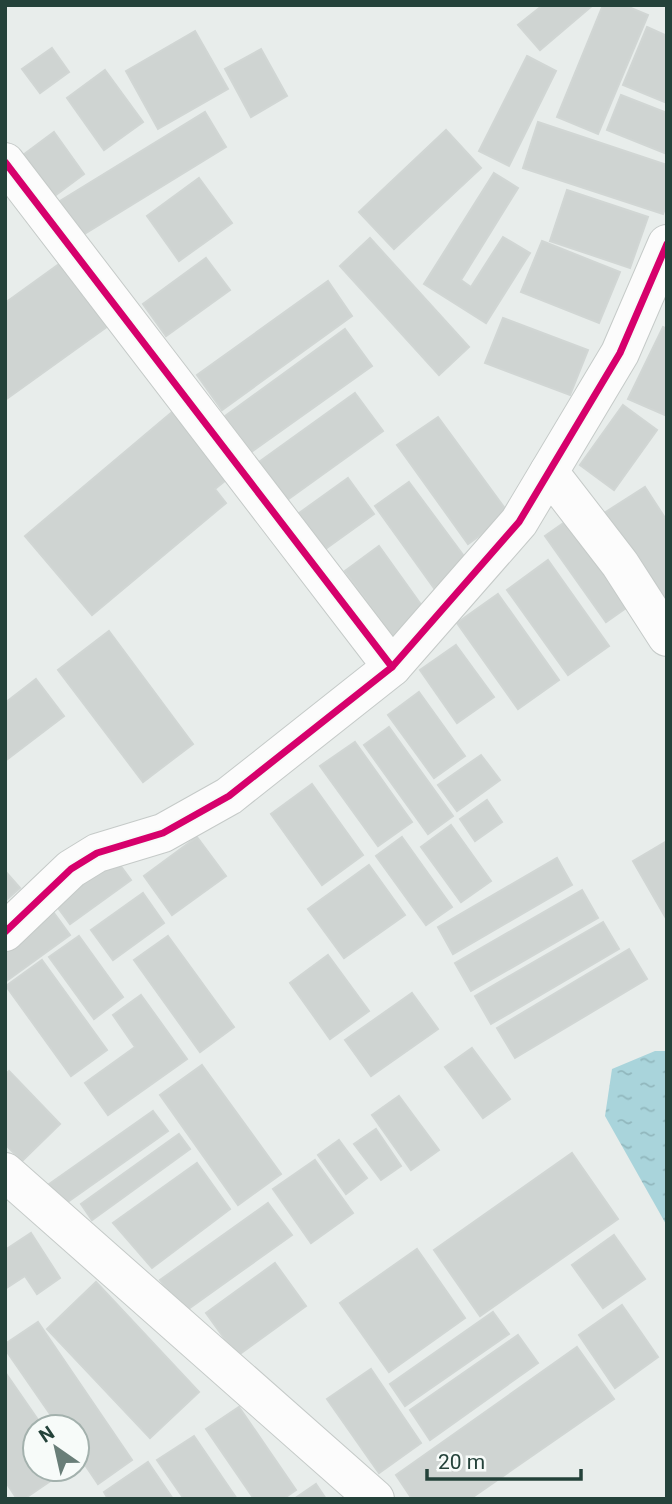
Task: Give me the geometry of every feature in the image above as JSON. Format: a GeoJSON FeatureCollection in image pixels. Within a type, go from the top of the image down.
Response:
{"type":"FeatureCollection","features":[{"type":"Feature","properties":{"kind":"street"},"geometry":{"type":"LineString","coordinates":[[5,162],[392,667]]}},
{"type":"Feature","properties":{"kind":"street"},"geometry":{"type":"LineString","coordinates":[[5,932],[71,869],[97,853],[163,833],[229,796],[392,667],[519,522],[620,354],[667,244]]}},
{"type":"Feature","properties":{"kind":"street"},"geometry":{"type":"LineString","coordinates":[[549,472],[620,564],[667,637]]}},
{"type":"Feature","properties":{"kind":"street"},"geometry":{"type":"LineString","coordinates":[[5,1172],[375,1499]]}},
{"type":"Feature","properties":{"kind":"water"},"geometry":{"type":"Polygon","coordinates":[[[655,1051],[667,1051],[667,1226],[605,1116],[612,1069],[655,1051]]]}},
{"type":"Feature","properties":{"kind":"building"},"geometry":{"type":"Polygon","coordinates":[[[543,5],[593,5],[540,50],[518,25],[543,5]]]}},
{"type":"Feature","properties":{"kind":"building"},"geometry":{"type":"Polygon","coordinates":[[[603,5],[624,5],[648,15],[598,134],[557,117],[603,5]]]}},
{"type":"Feature","properties":{"kind":"building"},"geometry":{"type":"Polygon","coordinates":[[[647,27],[667,36],[667,103],[623,85],[647,27]]]}},
{"type":"Feature","properties":{"kind":"building"},"geometry":{"type":"Polygon","coordinates":[[[195,31],[228,89],[158,129],[126,71],[195,31]]]}},
{"type":"Feature","properties":{"kind":"building"},"geometry":{"type":"Polygon","coordinates":[[[52,48],[69,72],[40,93],[22,69],[52,48]]]}},
{"type":"Feature","properties":{"kind":"building"},"geometry":{"type":"Polygon","coordinates":[[[261,49],[287,96],[251,117],[225,69],[261,49]]]}},
{"type":"Feature","properties":{"kind":"building"},"geometry":{"type":"Polygon","coordinates":[[[527,56],[556,71],[509,166],[479,151],[527,56]]]}},
{"type":"Feature","properties":{"kind":"building"},"geometry":{"type":"Polygon","coordinates":[[[105,70],[143,122],[104,150],[67,98],[105,70]]]}},
{"type":"Feature","properties":{"kind":"building"},"geometry":{"type":"Polygon","coordinates":[[[621,95],[667,113],[667,154],[607,130],[621,95]]]}},
{"type":"Feature","properties":{"kind":"building"},"geometry":{"type":"Polygon","coordinates":[[[205,112],[226,147],[76,239],[55,204],[205,112]]]}},
{"type":"Feature","properties":{"kind":"building"},"geometry":{"type":"Polygon","coordinates":[[[538,122],[667,165],[667,203],[663,214],[523,168],[538,122]]]}},
{"type":"Feature","properties":{"kind":"building"},"geometry":{"type":"Polygon","coordinates":[[[446,130],[481,168],[394,249],[359,212],[446,130]]]}},
{"type":"Feature","properties":{"kind":"building"},"geometry":{"type":"Polygon","coordinates":[[[54,132],[84,174],[49,200],[19,158],[54,132]]]}},
{"type":"Feature","properties":{"kind":"building"},"geometry":{"type":"Polygon","coordinates":[[[494,173],[518,188],[461,280],[471,287],[503,237],[530,253],[486,323],[424,284],[494,173]]]}},
{"type":"Feature","properties":{"kind":"building"},"geometry":{"type":"Polygon","coordinates":[[[199,178],[232,223],[179,261],[147,216],[199,178]]]}},
{"type":"Feature","properties":{"kind":"building"},"geometry":{"type":"Polygon","coordinates":[[[567,190],[648,217],[630,268],[550,241],[567,190]]]}},
{"type":"Feature","properties":{"kind":"building"},"geometry":{"type":"Polygon","coordinates":[[[370,238],[469,347],[439,375],[340,266],[370,238]]]}},
{"type":"Feature","properties":{"kind":"building"},"geometry":{"type":"Polygon","coordinates":[[[542,241],[620,272],[599,323],[521,292],[542,241]]]}},
{"type":"Feature","properties":{"kind":"building"},"geometry":{"type":"Polygon","coordinates":[[[206,258],[230,290],[166,336],[143,304],[206,258]]]}},
{"type":"Feature","properties":{"kind":"building"},"geometry":{"type":"Polygon","coordinates":[[[62,262],[108,326],[5,400],[5,303],[62,262]]]}},
{"type":"Feature","properties":{"kind":"building"},"geometry":{"type":"Polygon","coordinates":[[[328,281],[352,316],[222,410],[197,375],[328,281]]]}},
{"type":"Feature","properties":{"kind":"building"},"geometry":{"type":"Polygon","coordinates":[[[503,318],[588,350],[570,395],[485,363],[503,318]]]}},
{"type":"Feature","properties":{"kind":"building"},"geometry":{"type":"Polygon","coordinates":[[[663,327],[667,329],[667,416],[628,399],[663,327]]]}},
{"type":"Feature","properties":{"kind":"building"},"geometry":{"type":"Polygon","coordinates":[[[345,329],[372,366],[247,455],[221,419],[345,329]]]}},
{"type":"Feature","properties":{"kind":"building"},"geometry":{"type":"Polygon","coordinates":[[[355,393],[383,431],[287,500],[259,462],[355,393]]]}},
{"type":"Feature","properties":{"kind":"building"},"geometry":{"type":"Polygon","coordinates":[[[623,405],[657,430],[614,490],[580,465],[623,405]]]}},
{"type":"Feature","properties":{"kind":"building"},"geometry":{"type":"Polygon","coordinates":[[[177,408],[232,475],[215,489],[226,503],[92,615],[25,536],[177,408]]]}},
{"type":"Feature","properties":{"kind":"building"},"geometry":{"type":"Polygon","coordinates":[[[438,417],[509,514],[468,544],[397,445],[438,417]]]}},
{"type":"Feature","properties":{"kind":"building"},"geometry":{"type":"Polygon","coordinates":[[[348,478],[374,514],[321,552],[295,516],[348,478]]]}},
{"type":"Feature","properties":{"kind":"building"},"geometry":{"type":"Polygon","coordinates":[[[409,482],[469,563],[434,588],[375,506],[409,482]]]}},
{"type":"Feature","properties":{"kind":"building"},"geometry":{"type":"Polygon","coordinates":[[[645,487],[667,521],[667,619],[601,515],[645,487]]]}},
{"type":"Feature","properties":{"kind":"building"},"geometry":{"type":"Polygon","coordinates":[[[575,515],[636,601],[606,622],[545,536],[575,515]]]}},
{"type":"Feature","properties":{"kind":"building"},"geometry":{"type":"Polygon","coordinates":[[[379,546],[427,613],[393,637],[345,571],[379,546]]]}},
{"type":"Feature","properties":{"kind":"building"},"geometry":{"type":"Polygon","coordinates":[[[548,560],[609,646],[568,675],[507,590],[548,560]]]}},
{"type":"Feature","properties":{"kind":"building"},"geometry":{"type":"Polygon","coordinates":[[[498,594],[559,680],[518,709],[457,623],[498,594]]]}},
{"type":"Feature","properties":{"kind":"building"},"geometry":{"type":"Polygon","coordinates":[[[109,631],[193,744],[143,782],[58,670],[109,631]]]}},
{"type":"Feature","properties":{"kind":"building"},"geometry":{"type":"Polygon","coordinates":[[[456,645],[494,697],[457,723],[420,670],[456,645]]]}},
{"type":"Feature","properties":{"kind":"building"},"geometry":{"type":"Polygon","coordinates":[[[36,679],[64,716],[5,761],[5,703],[36,679]]]}},
{"type":"Feature","properties":{"kind":"building"},"geometry":{"type":"Polygon","coordinates":[[[419,692],[465,756],[434,778],[388,715],[419,692]]]}},
{"type":"Feature","properties":{"kind":"building"},"geometry":{"type":"Polygon","coordinates":[[[389,727],[453,816],[428,834],[364,745],[389,727]]]}},
{"type":"Feature","properties":{"kind":"building"},"geometry":{"type":"Polygon","coordinates":[[[355,742],[412,822],[378,846],[320,766],[355,742]]]}},
{"type":"Feature","properties":{"kind":"building"},"geometry":{"type":"Polygon","coordinates":[[[481,755],[500,780],[457,811],[438,785],[481,755]]]}},
{"type":"Feature","properties":{"kind":"building"},"geometry":{"type":"Polygon","coordinates":[[[312,784],[363,855],[322,885],[271,814],[312,784]]]}},
{"type":"Feature","properties":{"kind":"building"},"geometry":{"type":"Polygon","coordinates":[[[487,800],[502,822],[475,841],[460,819],[487,800]]]}},
{"type":"Feature","properties":{"kind":"building"},"geometry":{"type":"Polygon","coordinates":[[[451,825],[491,881],[461,902],[421,847],[451,825]]]}},
{"type":"Feature","properties":{"kind":"building"},"geometry":{"type":"Polygon","coordinates":[[[197,837],[226,876],[172,915],[144,876],[197,837]]]}},
{"type":"Feature","properties":{"kind":"building"},"geometry":{"type":"Polygon","coordinates":[[[402,837],[452,907],[426,925],[376,856],[402,837]]]}},
{"type":"Feature","properties":{"kind":"building"},"geometry":{"type":"Polygon","coordinates":[[[667,841],[667,920],[633,861],[667,841]]]}},
{"type":"Feature","properties":{"kind":"building"},"geometry":{"type":"Polygon","coordinates":[[[114,857],[131,880],[70,924],[53,901],[114,857]]]}},
{"type":"Feature","properties":{"kind":"building"},"geometry":{"type":"Polygon","coordinates":[[[557,858],[572,885],[453,954],[438,927],[557,858]]]}},
{"type":"Feature","properties":{"kind":"building"},"geometry":{"type":"Polygon","coordinates":[[[369,865],[405,915],[344,958],[308,909],[369,865]]]}},
{"type":"Feature","properties":{"kind":"building"},"geometry":{"type":"Polygon","coordinates":[[[5,871],[20,888],[5,901],[5,871]]]}},
{"type":"Feature","properties":{"kind":"building"},"geometry":{"type":"Polygon","coordinates":[[[582,890],[598,918],[471,991],[455,963],[582,890]]]}},
{"type":"Feature","properties":{"kind":"building"},"geometry":{"type":"Polygon","coordinates":[[[143,893],[164,923],[113,960],[91,930],[143,893]]]}},
{"type":"Feature","properties":{"kind":"building"},"geometry":{"type":"Polygon","coordinates":[[[54,913],[70,935],[5,982],[5,948],[54,913]]]}},
{"type":"Feature","properties":{"kind":"building"},"geometry":{"type":"Polygon","coordinates":[[[603,922],[619,949],[491,1024],[475,996],[603,922]]]}},
{"type":"Feature","properties":{"kind":"building"},"geometry":{"type":"Polygon","coordinates":[[[79,936],[123,997],[94,1019],[49,957],[79,936]]]}},
{"type":"Feature","properties":{"kind":"building"},"geometry":{"type":"Polygon","coordinates":[[[168,936],[234,1027],[200,1052],[134,960],[168,936]]]}},
{"type":"Feature","properties":{"kind":"building"},"geometry":{"type":"Polygon","coordinates":[[[629,949],[647,979],[515,1058],[497,1028],[629,949]]]}},
{"type":"Feature","properties":{"kind":"building"},"geometry":{"type":"Polygon","coordinates":[[[328,955],[369,1011],[330,1039],[290,983],[328,955]]]}},
{"type":"Feature","properties":{"kind":"building"},"geometry":{"type":"Polygon","coordinates":[[[42,960],[107,1050],[71,1076],[6,986],[42,960]]]}},
{"type":"Feature","properties":{"kind":"building"},"geometry":{"type":"Polygon","coordinates":[[[412,993],[438,1029],[371,1076],[345,1040],[412,993]]]}},
{"type":"Feature","properties":{"kind":"building"},"geometry":{"type":"Polygon","coordinates":[[[141,995],[187,1059],[108,1115],[85,1083],[135,1047],[113,1015],[141,995]]]}},
{"type":"Feature","properties":{"kind":"building"},"geometry":{"type":"Polygon","coordinates":[[[472,1048],[510,1099],[483,1118],[445,1067],[472,1048]]]}},
{"type":"Feature","properties":{"kind":"building"},"geometry":{"type":"Polygon","coordinates":[[[202,1065],[281,1174],[238,1205],[160,1095],[202,1065]]]}},
{"type":"Feature","properties":{"kind":"building"},"geometry":{"type":"Polygon","coordinates":[[[9,1071],[60,1124],[22,1161],[5,1144],[5,1075],[9,1071]]]}},
{"type":"Feature","properties":{"kind":"building"},"geometry":{"type":"Polygon","coordinates":[[[399,1096],[439,1150],[411,1170],[372,1115],[399,1096]]]}},
{"type":"Feature","properties":{"kind":"building"},"geometry":{"type":"Polygon","coordinates":[[[153,1111],[168,1131],[59,1208],[45,1187],[153,1111]]]}},
{"type":"Feature","properties":{"kind":"building"},"geometry":{"type":"Polygon","coordinates":[[[376,1129],[401,1166],[381,1180],[354,1144],[376,1129]]]}},
{"type":"Feature","properties":{"kind":"building"},"geometry":{"type":"Polygon","coordinates":[[[179,1134],[190,1149],[92,1220],[81,1204],[179,1134]]]}},
{"type":"Feature","properties":{"kind":"building"},"geometry":{"type":"Polygon","coordinates":[[[339,1140],[367,1178],[346,1194],[318,1155],[339,1140]]]}},
{"type":"Feature","properties":{"kind":"building"},"geometry":{"type":"Polygon","coordinates":[[[572,1153],[618,1219],[480,1316],[434,1250],[572,1153]]]}},
{"type":"Feature","properties":{"kind":"building"},"geometry":{"type":"Polygon","coordinates":[[[315,1160],[353,1213],[311,1243],[273,1189],[315,1160]]]}},
{"type":"Feature","properties":{"kind":"building"},"geometry":{"type":"Polygon","coordinates":[[[197,1163],[230,1209],[152,1268],[113,1223],[197,1163]]]}},
{"type":"Feature","properties":{"kind":"building"},"geometry":{"type":"Polygon","coordinates":[[[268,1203],[292,1235],[184,1312],[160,1280],[268,1203]]]}},
{"type":"Feature","properties":{"kind":"building"},"geometry":{"type":"Polygon","coordinates":[[[31,1233],[60,1278],[37,1294],[25,1276],[5,1289],[5,1250],[31,1233]]]}},
{"type":"Feature","properties":{"kind":"building"},"geometry":{"type":"Polygon","coordinates":[[[614,1235],[645,1279],[603,1308],[572,1265],[614,1235]]]}},
{"type":"Feature","properties":{"kind":"building"},"geometry":{"type":"Polygon","coordinates":[[[417,1249],[465,1318],[389,1372],[340,1303],[417,1249]]]}},
{"type":"Feature","properties":{"kind":"building"},"geometry":{"type":"Polygon","coordinates":[[[275,1263],[306,1306],[237,1356],[206,1313],[275,1263]]]}},
{"type":"Feature","properties":{"kind":"building"},"geometry":{"type":"Polygon","coordinates":[[[96,1282],[199,1392],[150,1438],[47,1329],[96,1282]]]}},
{"type":"Feature","properties":{"kind":"building"},"geometry":{"type":"Polygon","coordinates":[[[622,1305],[658,1357],[615,1388],[579,1335],[622,1305]]]}},
{"type":"Feature","properties":{"kind":"building"},"geometry":{"type":"Polygon","coordinates":[[[493,1312],[509,1334],[405,1406],[390,1384],[493,1312]]]}},
{"type":"Feature","properties":{"kind":"building"},"geometry":{"type":"Polygon","coordinates":[[[38,1322],[132,1460],[98,1484],[91,1474],[91,1413],[49,1413],[5,1349],[5,1344],[38,1322]]]}},
{"type":"Feature","properties":{"kind":"building"},"geometry":{"type":"Polygon","coordinates":[[[518,1335],[538,1363],[430,1440],[410,1410],[518,1335]]]}},
{"type":"Feature","properties":{"kind":"building"},"geometry":{"type":"Polygon","coordinates":[[[577,1347],[614,1399],[470,1499],[412,1499],[396,1475],[577,1347]]]}},
{"type":"Feature","properties":{"kind":"building"},"geometry":{"type":"Polygon","coordinates":[[[371,1369],[421,1443],[379,1473],[327,1399],[371,1369]]]}},
{"type":"Feature","properties":{"kind":"building"},"geometry":{"type":"Polygon","coordinates":[[[5,1372],[33,1413],[21,1413],[21,1483],[47,1483],[24,1499],[17,1499],[5,1481],[5,1372]]]}},
{"type":"Feature","properties":{"kind":"building"},"geometry":{"type":"Polygon","coordinates":[[[239,1407],[296,1490],[283,1499],[254,1499],[206,1429],[239,1407]]]}},
{"type":"Feature","properties":{"kind":"building"},"geometry":{"type":"Polygon","coordinates":[[[194,1436],[237,1499],[184,1499],[157,1460],[194,1436]]]}},
{"type":"Feature","properties":{"kind":"building"},"geometry":{"type":"Polygon","coordinates":[[[148,1462],[173,1499],[108,1499],[104,1492],[148,1462]]]}},
{"type":"Feature","properties":{"kind":"building"},"geometry":{"type":"Polygon","coordinates":[[[316,1484],[326,1499],[294,1499],[316,1484]]]}},
{"type":"Feature","properties":{"kind":"cycle path"},"geometry":{"type":"LineString","coordinates":[[5,162],[392,667]]}},
{"type":"Feature","properties":{"kind":"cycle path"},"geometry":{"type":"LineString","coordinates":[[5,932],[71,869],[97,853],[163,833],[229,796],[392,667],[519,522],[620,353],[667,244]]}}]}
